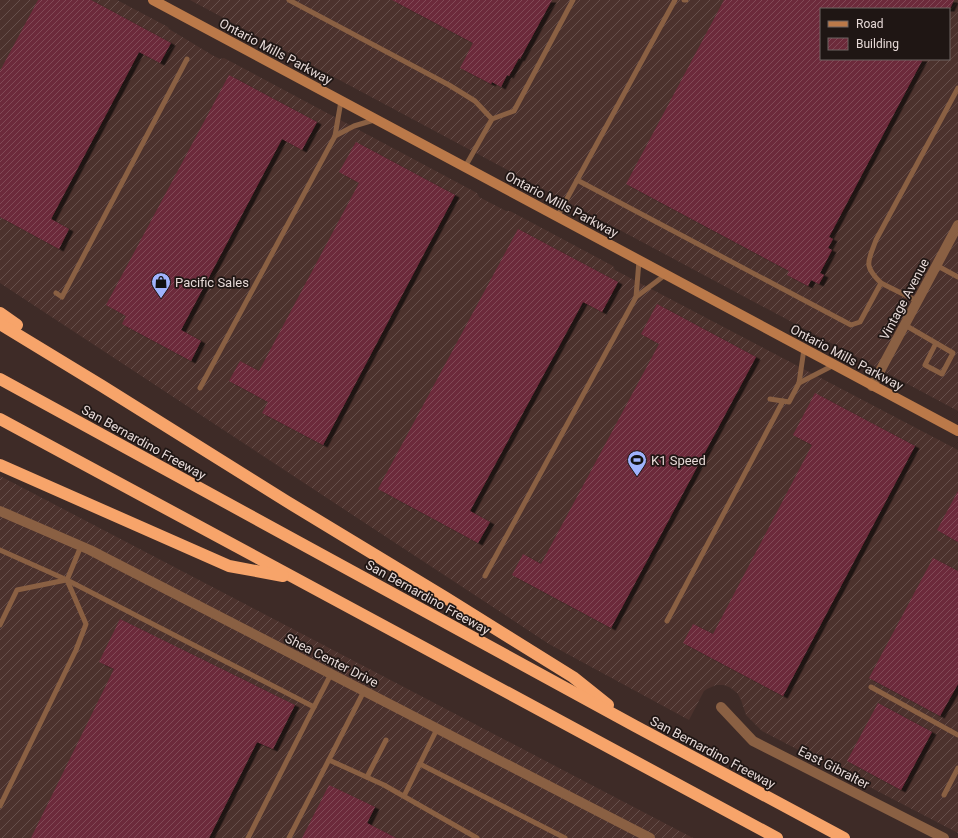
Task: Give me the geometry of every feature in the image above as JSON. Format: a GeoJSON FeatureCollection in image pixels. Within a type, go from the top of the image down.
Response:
{"type":"FeatureCollection","features":[{"type":"Feature","properties":{"kind":"highway"},"geometry":{"type":"LineString","coordinates":[[0,313],[102,386]]}},
{"type":"Feature","properties":{"kind":"highway"},"geometry":{"type":"LineString","coordinates":[[0,324],[573,677],[635,726]]}},
{"type":"Feature","properties":{"kind":"highway","name":"San Bernardino Freeway"},"geometry":{"type":"LineString","coordinates":[[0,379],[635,726],[844,838]]}},
{"type":"Feature","properties":{"kind":"highway"},"geometry":{"type":"LineString","coordinates":[[0,419],[777,838]]}},
{"type":"Feature","properties":{"kind":"highway"},"geometry":{"type":"LineString","coordinates":[[0,465],[229,566],[295,578]]}},
{"type":"Feature","properties":{"kind":"main road","name":"Ontario Mills Parkway"},"geometry":{"type":"LineString","coordinates":[[153,0],[958,431]]}},
{"type":"Feature","properties":{"kind":"street","name":"Vintage Avenue"},"geometry":{"type":"LineString","coordinates":[[872,386],[958,225]]}},
{"type":"Feature","properties":{"kind":"street","name":"Shea Center Drive"},"geometry":{"type":"LineString","coordinates":[[0,511],[81,546],[650,838]]}},
{"type":"Feature","properties":{"kind":"street","name":"East Gibralter"},"geometry":{"type":"LineString","coordinates":[[721,707],[753,741],[944,838]]}},
{"type":"Feature","properties":{"kind":"lane"},"geometry":{"type":"LineString","coordinates":[[289,0],[449,85],[475,102],[492,119]]}},
{"type":"Feature","properties":{"kind":"lane"},"geometry":{"type":"LineString","coordinates":[[465,167],[492,119],[514,111],[574,0]]}},
{"type":"Feature","properties":{"kind":"lane"},"geometry":{"type":"LineString","coordinates":[[557,217],[675,0]]}},
{"type":"Feature","properties":{"kind":"lane"},"geometry":{"type":"LineString","coordinates":[[56,293],[62,297],[187,59]]}},
{"type":"Feature","properties":{"kind":"lane"},"geometry":{"type":"LineString","coordinates":[[917,301],[881,283],[872,274],[868,263],[876,240],[958,88]]}},
{"type":"Feature","properties":{"kind":"lane"},"geometry":{"type":"LineString","coordinates":[[200,388],[334,136],[341,101]]}},
{"type":"Feature","properties":{"kind":"lane"},"geometry":{"type":"LineString","coordinates":[[334,136],[354,126],[376,119]]}},
{"type":"Feature","properties":{"kind":"lane"},"geometry":{"type":"LineString","coordinates":[[577,180],[851,325],[860,322],[881,283]]}},
{"type":"Feature","properties":{"kind":"lane"},"geometry":{"type":"LineString","coordinates":[[485,576],[636,297],[639,261]]}},
{"type":"Feature","properties":{"kind":"lane"},"geometry":{"type":"LineString","coordinates":[[936,266],[958,277]]}},
{"type":"Feature","properties":{"kind":"lane"},"geometry":{"type":"LineString","coordinates":[[636,297],[665,275]]}},
{"type":"Feature","properties":{"kind":"lane"},"geometry":{"type":"LineString","coordinates":[[905,325],[936,343],[953,353],[942,374],[924,365],[936,343]]}},
{"type":"Feature","properties":{"kind":"lane"},"geometry":{"type":"LineString","coordinates":[[770,399],[789,402],[799,383],[804,349]]}},
{"type":"Feature","properties":{"kind":"lane"},"geometry":{"type":"LineString","coordinates":[[799,383],[834,365]]}},
{"type":"Feature","properties":{"kind":"lane"},"geometry":{"type":"LineString","coordinates":[[667,621],[783,401]]}},
{"type":"Feature","properties":{"kind":"lane"},"geometry":{"type":"LineString","coordinates":[[0,806],[76,650],[86,624],[67,580],[81,546]]}},
{"type":"Feature","properties":{"kind":"lane"},"geometry":{"type":"LineString","coordinates":[[0,550],[67,580],[314,707]]}},
{"type":"Feature","properties":{"kind":"lane"},"geometry":{"type":"LineString","coordinates":[[0,625],[17,590],[67,580]]}},
{"type":"Feature","properties":{"kind":"lane"},"geometry":{"type":"LineString","coordinates":[[248,838],[331,674]]}},
{"type":"Feature","properties":{"kind":"lane"},"geometry":{"type":"LineString","coordinates":[[871,687],[958,735]]}},
{"type":"Feature","properties":{"kind":"lane"},"geometry":{"type":"LineString","coordinates":[[289,838],[364,691]]}},
{"type":"Feature","properties":{"kind":"lane"},"geometry":{"type":"LineString","coordinates":[[404,796],[437,729]]}},
{"type":"Feature","properties":{"kind":"lane"},"geometry":{"type":"LineString","coordinates":[[367,777],[386,740]]}},
{"type":"Feature","properties":{"kind":"lane"},"geometry":{"type":"LineString","coordinates":[[329,760],[404,796],[477,838]]}},
{"type":"Feature","properties":{"kind":"lane"},"geometry":{"type":"LineString","coordinates":[[420,764],[565,838]]}},
{"type":"Feature","properties":{"kind":"lane"},"geometry":{"type":"LineString","coordinates":[[944,795],[958,768]]}},
{"type":"Feature","properties":{"kind":"shaded area"},"geometry":{"type":"Polygon","coordinates":[[[0,0],[117,0],[168,27],[212,55],[220,59],[224,58],[477,193],[479,197],[506,211],[510,211],[613,266],[615,270],[958,450],[958,833],[762,731],[746,715],[738,694],[731,688],[724,685],[716,685],[704,691],[689,720],[549,644],[0,283],[0,0]]]}},
{"type":"Feature","properties":{"kind":"shaded area"},"geometry":{"type":"Polygon","coordinates":[[[190,0],[958,0],[958,411],[190,0]]]}},
{"type":"Feature","properties":{"kind":"shaded area"},"geometry":{"type":"Polygon","coordinates":[[[0,476],[693,838],[0,838],[0,476]]]}},
{"type":"Feature","properties":{"kind":"building"},"geometry":{"type":"Polygon","coordinates":[[[38,0],[91,0],[171,43],[160,63],[139,52],[51,219],[69,229],[59,249],[0,217],[0,71],[38,0]]]}},
{"type":"Feature","properties":{"kind":"building"},"geometry":{"type":"Polygon","coordinates":[[[392,0],[552,0],[520,59],[519,58],[509,76],[507,75],[501,87],[492,82],[491,84],[460,68],[473,43],[392,0]]]}},
{"type":"Feature","properties":{"kind":"building"},"geometry":{"type":"Polygon","coordinates":[[[724,0],[954,0],[950,9],[820,8],[820,60],[922,60],[829,237],[833,239],[828,248],[832,250],[820,273],[824,275],[819,284],[811,280],[808,286],[787,275],[789,271],[626,184],[724,0]]]}},
{"type":"Feature","properties":{"kind":"building"},"geometry":{"type":"Polygon","coordinates":[[[229,75],[317,122],[302,150],[282,139],[181,330],[201,341],[191,361],[122,324],[126,316],[106,305],[229,75]]]}},
{"type":"Feature","properties":{"kind":"building"},"geometry":{"type":"Polygon","coordinates":[[[356,142],[455,195],[323,445],[262,413],[268,402],[229,381],[240,361],[259,371],[359,183],[339,172],[356,142]]]}},
{"type":"Feature","properties":{"kind":"building"},"geometry":{"type":"Polygon","coordinates":[[[518,229],[618,282],[602,312],[583,302],[470,511],[490,522],[478,543],[378,489],[518,229]]]}},
{"type":"Feature","properties":{"kind":"building"},"geometry":{"type":"Polygon","coordinates":[[[657,304],[756,357],[611,628],[512,575],[523,554],[541,564],[659,344],[641,334],[657,304]]]}},
{"type":"Feature","properties":{"kind":"building"},"geometry":{"type":"Polygon","coordinates":[[[815,393],[915,446],[783,696],[683,643],[693,624],[713,634],[812,445],[793,435],[815,393]]]}},
{"type":"Feature","properties":{"kind":"building"},"geometry":{"type":"Polygon","coordinates":[[[958,491],[958,542],[937,530],[958,491]]]}},
{"type":"Feature","properties":{"kind":"building"},"geometry":{"type":"Polygon","coordinates":[[[933,558],[958,571],[958,684],[940,716],[869,678],[933,558]]]}},
{"type":"Feature","properties":{"kind":"building"},"geometry":{"type":"Polygon","coordinates":[[[120,619],[295,705],[273,749],[257,742],[209,838],[31,838],[114,669],[99,662],[120,619]]]}},
{"type":"Feature","properties":{"kind":"building"},"geometry":{"type":"Polygon","coordinates":[[[878,703],[932,732],[901,790],[847,761],[878,703]]]}},
{"type":"Feature","properties":{"kind":"building"},"geometry":{"type":"Polygon","coordinates":[[[329,785],[375,807],[367,823],[396,838],[302,838],[329,785]]]}},
{"type":"Feature","properties":{"kind":"place","name":"Pacific Sales"},"geometry":{"type":"Point","coordinates":[161,299]}},
{"type":"Feature","properties":{"kind":"place","name":"K1 Speed"},"geometry":{"type":"Point","coordinates":[637,477]}}]}
